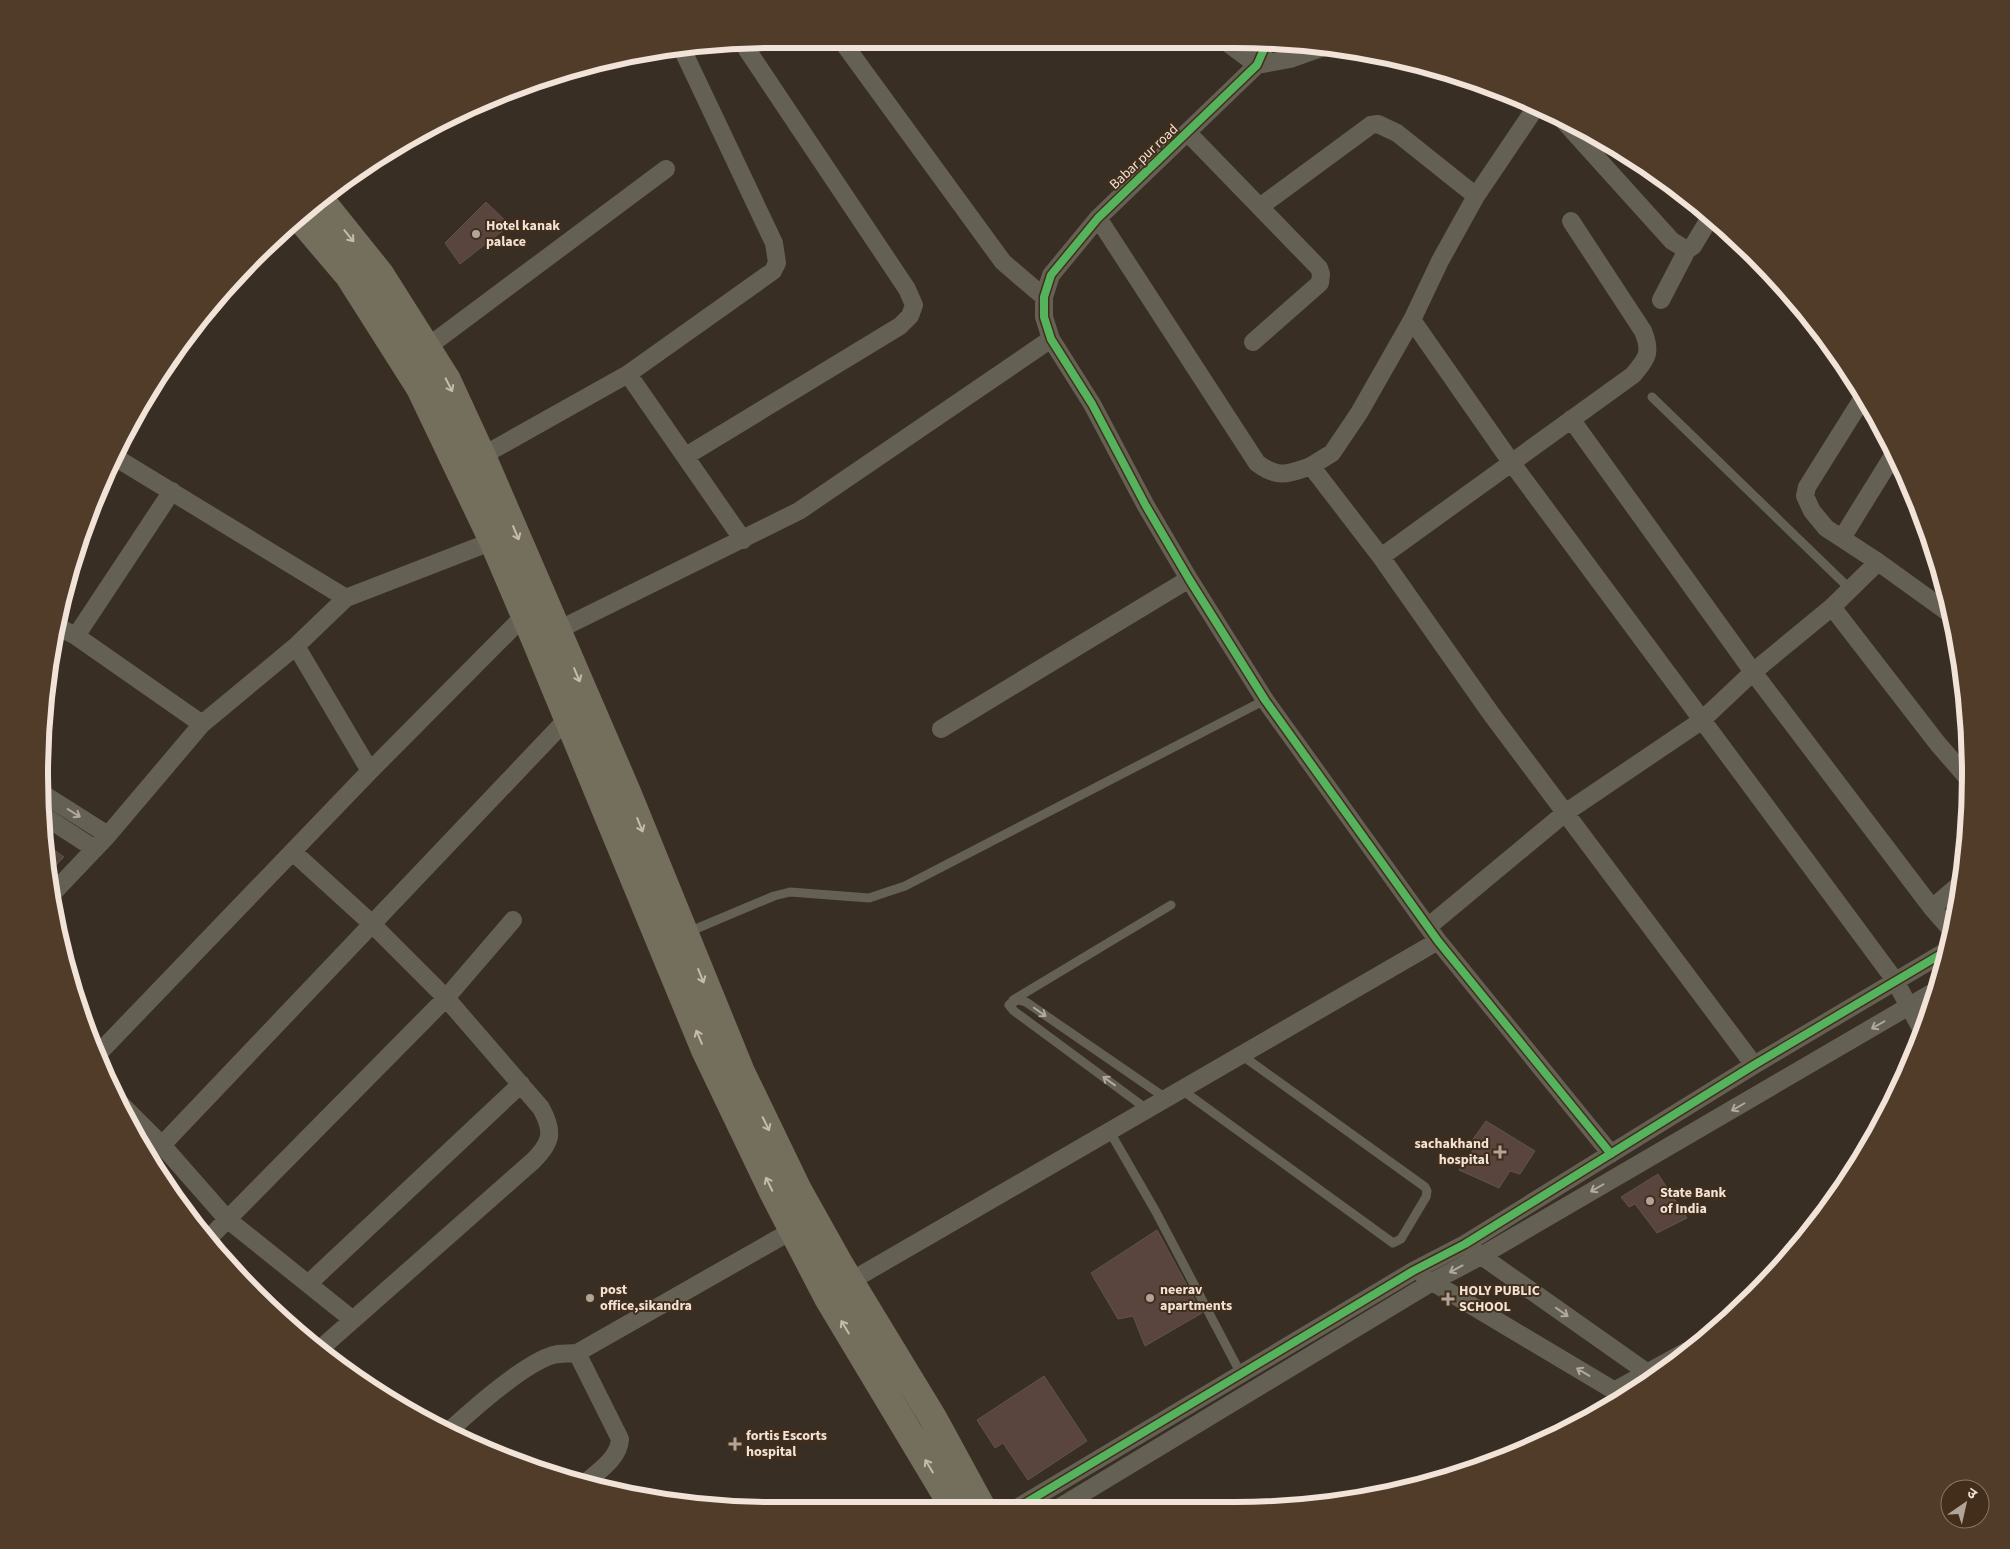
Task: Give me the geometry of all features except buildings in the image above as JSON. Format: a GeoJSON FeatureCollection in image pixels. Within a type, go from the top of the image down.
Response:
{"type":"FeatureCollection","features":[{"type":"Feature","properties":{"kind":"highway"},"geometry":{"type":"LineString","coordinates":[[324,204],[380,274],[447,380],[482,456],[627,792],[741,1072],[798,1190],[849,1282],[933,1418],[979,1502]]}},
{"type":"Feature","properties":{"kind":"highway"},"geometry":{"type":"LineString","coordinates":[[303,222],[349,276],[420,388],[493,541],[525,615],[705,1050],[828,1298],[950,1502]]}},
{"type":"Feature","properties":{"kind":"street"},"geometry":{"type":"LineString","coordinates":[[847,48],[1003,262],[1044,297],[1044,317],[1051,340],[1092,404],[1146,506],[1189,579],[1265,700],[1434,933],[1611,1154]]}},
{"type":"Feature","properties":{"kind":"street"},"geometry":{"type":"LineString","coordinates":[[1234,48],[1257,65],[1290,59],[1310,52]]}},
{"type":"Feature","properties":{"kind":"street"},"geometry":{"type":"LineString","coordinates":[[686,456],[900,326],[910,316],[914,305],[906,289],[746,49]]}},
{"type":"Feature","properties":{"kind":"street","name":"Babar pur road"},"geometry":{"type":"LineString","coordinates":[[1044,297],[1051,275],[1098,218],[1257,65],[1264,49]]}},
{"type":"Feature","properties":{"kind":"street"},"geometry":{"type":"LineString","coordinates":[[482,456],[628,374],[773,271],[777,263],[778,254],[774,243],[684,54]]}},
{"type":"Feature","properties":{"kind":"street"},"geometry":{"type":"LineString","coordinates":[[1098,218],[1257,463],[1268,471],[1278,474],[1290,474],[1311,466],[1332,453],[1338,446],[1412,320],[1440,261],[1476,196],[1533,111]]}},
{"type":"Feature","properties":{"kind":"street"},"geometry":{"type":"LineString","coordinates":[[1260,206],[1371,126],[1378,124],[1397,134],[1476,196]]}},
{"type":"Feature","properties":{"kind":"street"},"geometry":{"type":"LineString","coordinates":[[1572,130],[1672,241],[1687,250]]}},
{"type":"Feature","properties":{"kind":"street"},"geometry":{"type":"LineString","coordinates":[[1188,133],[1319,268],[1320,283],[1253,342]]}},
{"type":"Feature","properties":{"kind":"street"},"geometry":{"type":"LineString","coordinates":[[426,348],[666,169]]}},
{"type":"Feature","properties":{"kind":"street"},"geometry":{"type":"LineString","coordinates":[[1381,557],[1633,374],[1645,361],[1649,346],[1643,331],[1571,221]]}},
{"type":"Feature","properties":{"kind":"street"},"geometry":{"type":"LineString","coordinates":[[1662,300],[1687,250],[1693,246],[1707,222]]}},
{"type":"Feature","properties":{"kind":"street"},"geometry":{"type":"LineString","coordinates":[[1412,320],[1511,462],[1894,980],[1918,1024]]}},
{"type":"Feature","properties":{"kind":"street"},"geometry":{"type":"LineString","coordinates":[[558,630],[743,540],[799,510],[1051,340]]}},
{"type":"Feature","properties":{"kind":"street"},"geometry":{"type":"LineString","coordinates":[[628,374],[743,540]]}},
{"type":"Feature","properties":{"kind":"street"},"geometry":{"type":"LineString","coordinates":[[1860,403],[1807,487],[1805,496],[1812,511],[1826,528],[1943,608]]}},
{"type":"Feature","properties":{"kind":"street"},"geometry":{"type":"LineString","coordinates":[[1571,419],[1753,672],[1947,925]]}},
{"type":"Feature","properties":{"kind":"street"},"geometry":{"type":"LineString","coordinates":[[1842,538],[1891,459]]}},
{"type":"Feature","properties":{"kind":"street"},"geometry":{"type":"LineString","coordinates":[[119,460],[346,598]]}},
{"type":"Feature","properties":{"kind":"street"},"geometry":{"type":"LineString","coordinates":[[1311,466],[1381,557],[1492,716],[1754,1065]]}},
{"type":"Feature","properties":{"kind":"street"},"geometry":{"type":"LineString","coordinates":[[76,636],[172,491]]}},
{"type":"Feature","properties":{"kind":"street"},"geometry":{"type":"LineString","coordinates":[[57,889],[108,835],[202,724],[296,646],[346,598],[493,541]]}},
{"type":"Feature","properties":{"kind":"street"},"geometry":{"type":"LineString","coordinates":[[849,1282],[1167,1099],[1434,933],[1565,813],[1701,721],[1753,672],[1832,607],[1878,562]]}},
{"type":"Feature","properties":{"kind":"street"},"geometry":{"type":"LineString","coordinates":[[941,729],[1189,579]]}},
{"type":"Feature","properties":{"kind":"street"},"geometry":{"type":"LineString","coordinates":[[1832,607],[1938,744],[1962,772]]}},
{"type":"Feature","properties":{"kind":"street"},"geometry":{"type":"LineString","coordinates":[[102,1049],[370,771],[525,615]]}},
{"type":"Feature","properties":{"kind":"street"},"geometry":{"type":"LineString","coordinates":[[62,629],[76,636],[202,724]]}},
{"type":"Feature","properties":{"kind":"street"},"geometry":{"type":"LineString","coordinates":[[296,646],[370,771]]}},
{"type":"Feature","properties":{"kind":"street"},"geometry":{"type":"LineString","coordinates":[[162,1145],[371,923],[568,718]]}},
{"type":"Feature","properties":{"kind":"street"},"geometry":{"type":"LineString","coordinates":[[48,797],[108,835]]}},
{"type":"Feature","properties":{"kind":"street"},"geometry":{"type":"LineString","coordinates":[[49,819],[95,849]]}},
{"type":"Feature","properties":{"kind":"street"},"geometry":{"type":"LineString","coordinates":[[293,852],[371,923],[446,998],[542,1108],[549,1122],[550,1134],[545,1149],[325,1345]]}},
{"type":"Feature","properties":{"kind":"street"},"geometry":{"type":"LineString","coordinates":[[1932,908],[1953,890]]}},
{"type":"Feature","properties":{"kind":"street"},"geometry":{"type":"LineString","coordinates":[[212,1235],[446,998],[513,920]]}},
{"type":"Feature","properties":{"kind":"street"},"geometry":{"type":"LineString","coordinates":[[1027,1502],[1413,1271],[1465,1244],[1754,1065],[1894,980],[1940,954]]}},
{"type":"Feature","properties":{"kind":"street"},"geometry":{"type":"LineString","coordinates":[[1068,1502],[1432,1282],[1482,1256],[1928,995]]}},
{"type":"Feature","properties":{"kind":"street"},"geometry":{"type":"LineString","coordinates":[[308,1284],[521,1084]]}},
{"type":"Feature","properties":{"kind":"street"},"geometry":{"type":"LineString","coordinates":[[133,1116],[162,1145],[227,1219],[353,1320]]}},
{"type":"Feature","properties":{"kind":"street"},"geometry":{"type":"LineString","coordinates":[[453,1427],[476,1406],[534,1364],[554,1355],[577,1353],[793,1230]]}},
{"type":"Feature","properties":{"kind":"street"},"geometry":{"type":"LineString","coordinates":[[1465,1244],[1648,1373]]}},
{"type":"Feature","properties":{"kind":"street"},"geometry":{"type":"LineString","coordinates":[[1413,1271],[1617,1392]]}},
{"type":"Feature","properties":{"kind":"street"},"geometry":{"type":"LineString","coordinates":[[577,1353],[620,1439],[620,1449],[591,1478]]}},
{"type":"Feature","properties":{"kind":"lane"},"geometry":{"type":"LineString","coordinates":[[1652,397],[1850,589]]}},
{"type":"Feature","properties":{"kind":"lane"},"geometry":{"type":"LineString","coordinates":[[684,934],[774,896],[790,892],[868,898],[905,886],[1265,700]]}},
{"type":"Feature","properties":{"kind":"lane"},"geometry":{"type":"LineString","coordinates":[[1148,1110],[1011,1009],[1009,1005],[1171,905]]}},
{"type":"Feature","properties":{"kind":"lane"},"geometry":{"type":"LineString","coordinates":[[1013,1001],[1026,1002],[1167,1099]]}},
{"type":"Feature","properties":{"kind":"lane"},"geometry":{"type":"LineString","coordinates":[[1182,1090],[1393,1243],[1402,1239],[1426,1197],[1427,1191],[1425,1186],[1239,1054]]}},
{"type":"Feature","properties":{"kind":"lane"},"geometry":{"type":"LineString","coordinates":[[1110,1132],[1156,1212],[1241,1374]]}},
{"type":"Feature","properties":{"kind":"cycle path"},"geometry":{"type":"LineString","coordinates":[[1264,49],[1257,65],[1098,218],[1051,275],[1044,297],[1044,317],[1051,339],[1092,404],[1146,506],[1189,579],[1265,700],[1438,941],[1611,1154]]}},
{"type":"Feature","properties":{"kind":"cycle path"},"geometry":{"type":"LineString","coordinates":[[1027,1502],[1413,1271],[1465,1244],[1754,1065],[1940,955]]}},
{"type":"Feature","properties":{"kind":"place","name":"Hotel kanak palace"},"geometry":{"type":"Point","coordinates":[476,234]}},
{"type":"Feature","properties":{"kind":"place","name":"sachakhand hospital"},"geometry":{"type":"Point","coordinates":[1500,1152]}},
{"type":"Feature","properties":{"kind":"place","name":"State Bank of India"},"geometry":{"type":"Point","coordinates":[1650,1201]}},
{"type":"Feature","properties":{"kind":"place","name":"post office,sikandra"},"geometry":{"type":"Point","coordinates":[590,1298]}},
{"type":"Feature","properties":{"kind":"place","name":"neerav apartments"},"geometry":{"type":"Point","coordinates":[1150,1298]}},
{"type":"Feature","properties":{"kind":"place","name":"HOLY PUBLIC SCHOOL"},"geometry":{"type":"Point","coordinates":[1448,1299]}},
{"type":"Feature","properties":{"kind":"place","name":"fortis Escorts hospital"},"geometry":{"type":"Point","coordinates":[735,1444]}}]}
